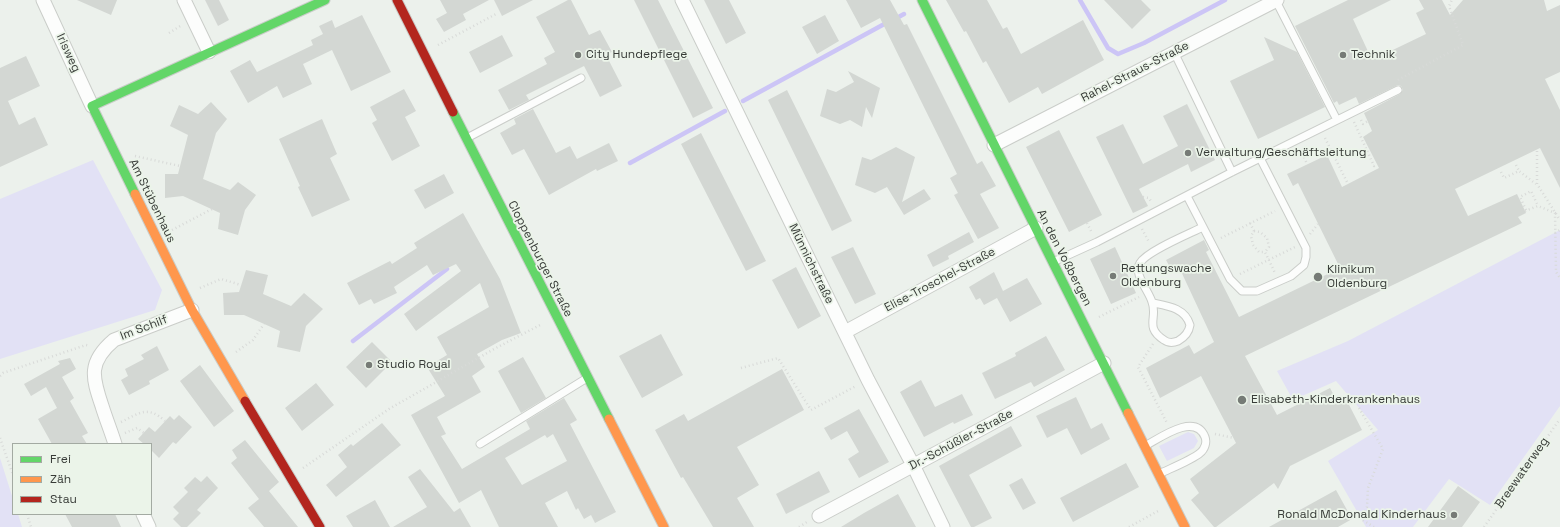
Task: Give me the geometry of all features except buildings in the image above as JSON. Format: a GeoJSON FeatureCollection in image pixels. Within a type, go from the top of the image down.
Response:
{"type":"FeatureCollection","features":[{"type":"Feature","properties":{"kind":"street","name":"Irisweg"},"geometry":{"type":"LineString","coordinates":[[43,0],[92,106]]}},
{"type":"Feature","properties":{"kind":"street"},"geometry":{"type":"LineString","coordinates":[[184,0],[209,52]]}},
{"type":"Feature","properties":{"kind":"street"},"geometry":{"type":"LineString","coordinates":[[92,106],[325,0]]}},
{"type":"Feature","properties":{"kind":"street","name":"Cloppenburger Straße"},"geometry":{"type":"LineString","coordinates":[[397,0],[556,317],[663,524]]}},
{"type":"Feature","properties":{"kind":"street","name":"Münnichstraße"},"geometry":{"type":"LineString","coordinates":[[682,0],[868,380],[913,465],[943,527]]}},
{"type":"Feature","properties":{"kind":"street","name":"An den Voßbergen"},"geometry":{"type":"LineString","coordinates":[[922,0],[1185,527]]}},
{"type":"Feature","properties":{"kind":"street","name":"Rahel-Straus-Straße"},"geometry":{"type":"LineString","coordinates":[[994,145],[1277,0]]}},
{"type":"Feature","properties":{"kind":"street","name":"Am Stübenhaus"},"geometry":{"type":"LineString","coordinates":[[92,106],[192,310],[320,527]]}},
{"type":"Feature","properties":{"kind":"street","name":"Elise-Troschel-Straße"},"geometry":{"type":"LineString","coordinates":[[845,332],[1036,228]]}},
{"type":"Feature","properties":{"kind":"street","name":"Im Schilf"},"geometry":{"type":"LineString","coordinates":[[104,348],[114,340],[192,310]]}},
{"type":"Feature","properties":{"kind":"street"},"geometry":{"type":"LineString","coordinates":[[104,348],[97,359],[93,371],[94,383],[113,436]]}},
{"type":"Feature","properties":{"kind":"street","name":"Dr.-Schüßler-Straße"},"geometry":{"type":"LineString","coordinates":[[819,516],[1104,363]]}},
{"type":"Feature","properties":{"kind":"street"},"geometry":{"type":"LineString","coordinates":[[143,515],[149,527]]}},
{"type":"Feature","properties":{"kind":"street"},"geometry":{"type":"LineString","coordinates":[[649,527],[663,524]]}},
{"type":"Feature","properties":{"kind":"lane"},"geometry":{"type":"LineString","coordinates":[[1277,0],[1337,120]]}},
{"type":"Feature","properties":{"kind":"lane"},"geometry":{"type":"LineString","coordinates":[[1174,52],[1232,172]]}},
{"type":"Feature","properties":{"kind":"lane"},"geometry":{"type":"LineString","coordinates":[[466,138],[581,78]]}},
{"type":"Feature","properties":{"kind":"lane"},"geometry":{"type":"LineString","coordinates":[[1053,262],[1138,221],[1232,172],[1398,90]]}},
{"type":"Feature","properties":{"kind":"lane"},"geometry":{"type":"LineString","coordinates":[[1187,196],[1230,279],[1242,291],[1257,292],[1292,276],[1304,265],[1306,257],[1304,243],[1260,158]]}},
{"type":"Feature","properties":{"kind":"lane"},"geometry":{"type":"LineString","coordinates":[[1153,303],[1174,307],[1180,310],[1188,319],[1190,324],[1186,335],[1178,341],[1167,342],[1158,336],[1152,326],[1153,303],[1138,271],[1139,264],[1142,259],[1154,252],[1203,227]]}},
{"type":"Feature","properties":{"kind":"lane"},"geometry":{"type":"LineString","coordinates":[[480,444],[587,378]]}},
{"type":"Feature","properties":{"kind":"lane"},"geometry":{"type":"LineString","coordinates":[[1144,446],[1185,426],[1195,426],[1202,430],[1206,439],[1206,445],[1200,453],[1159,474]]}},
{"type":"Feature","properties":{"kind":"path"},"geometry":{"type":"LineString","coordinates":[[1398,90],[1396,81],[1463,46],[1449,6],[1452,0]]}},
{"type":"Feature","properties":{"kind":"path"},"geometry":{"type":"LineString","coordinates":[[424,52],[496,14]]}},
{"type":"Feature","properties":{"kind":"path"},"geometry":{"type":"LineString","coordinates":[[1350,114],[1374,166],[1377,164]]}},
{"type":"Feature","properties":{"kind":"path"},"geometry":{"type":"LineString","coordinates":[[1321,128],[1348,184]]}},
{"type":"Feature","properties":{"kind":"path"},"geometry":{"type":"LineString","coordinates":[[1296,140],[1307,164]]}},
{"type":"Feature","properties":{"kind":"path"},"geometry":{"type":"LineString","coordinates":[[1537,151],[1537,184]]}},
{"type":"Feature","properties":{"kind":"path"},"geometry":{"type":"LineString","coordinates":[[115,152],[180,166]]}},
{"type":"Feature","properties":{"kind":"path"},"geometry":{"type":"LineString","coordinates":[[1516,165],[1519,172],[1537,184],[1560,220]]}},
{"type":"Feature","properties":{"kind":"path"},"geometry":{"type":"LineString","coordinates":[[1501,172],[1504,178],[1519,172]]}},
{"type":"Feature","properties":{"kind":"path"},"geometry":{"type":"LineString","coordinates":[[1538,206],[1526,211],[1520,197],[1531,191],[1538,206],[1555,213]]}},
{"type":"Feature","properties":{"kind":"path"},"geometry":{"type":"LineString","coordinates":[[1211,242],[1284,206]]}},
{"type":"Feature","properties":{"kind":"path"},"geometry":{"type":"LineString","coordinates":[[157,238],[212,209]]}},
{"type":"Feature","properties":{"kind":"path"},"geometry":{"type":"LineString","coordinates":[[1555,213],[1554,233],[1556,272],[1560,278]]}},
{"type":"Feature","properties":{"kind":"path"},"geometry":{"type":"LineString","coordinates":[[1138,221],[1154,252]]}},
{"type":"Feature","properties":{"kind":"path"},"geometry":{"type":"LineString","coordinates":[[1250,223],[1254,232]]}},
{"type":"Feature","properties":{"kind":"path"},"geometry":{"type":"LineString","coordinates":[[1554,233],[1560,230]]}},
{"type":"Feature","properties":{"kind":"path"},"geometry":{"type":"LineString","coordinates":[[1254,232],[1251,236],[1253,245],[1259,252],[1265,252]]}},
{"type":"Feature","properties":{"kind":"path"},"geometry":{"type":"LineString","coordinates":[[1254,232],[1260,232],[1267,238],[1269,247],[1265,252]]}},
{"type":"Feature","properties":{"kind":"path"},"geometry":{"type":"LineString","coordinates":[[1230,279],[1304,243]]}},
{"type":"Feature","properties":{"kind":"path"},"geometry":{"type":"LineString","coordinates":[[1265,252],[1279,281]]}},
{"type":"Feature","properties":{"kind":"path"},"geometry":{"type":"LineString","coordinates":[[186,297],[203,286],[221,279],[241,285]]}},
{"type":"Feature","properties":{"kind":"path"},"geometry":{"type":"LineString","coordinates":[[1084,324],[1147,292]]}},
{"type":"Feature","properties":{"kind":"path"},"geometry":{"type":"LineString","coordinates":[[290,477],[389,409],[494,349],[556,317]]}},
{"type":"Feature","properties":{"kind":"path"},"geometry":{"type":"LineString","coordinates":[[222,362],[253,340],[264,324]]}},
{"type":"Feature","properties":{"kind":"path"},"geometry":{"type":"LineString","coordinates":[[1158,336],[1138,367],[1172,432]]}},
{"type":"Feature","properties":{"kind":"path"},"geometry":{"type":"LineString","coordinates":[[0,376],[3,373],[86,345],[104,348]]}},
{"type":"Feature","properties":{"kind":"path"},"geometry":{"type":"LineString","coordinates":[[741,368],[778,358],[811,410],[868,380]]}},
{"type":"Feature","properties":{"kind":"path"},"geometry":{"type":"LineString","coordinates":[[1359,408],[1383,449],[1368,488],[1367,507],[1361,519],[1374,527]]}},
{"type":"Feature","properties":{"kind":"path"},"geometry":{"type":"LineString","coordinates":[[113,436],[146,410],[156,413],[165,421]]}},
{"type":"Feature","properties":{"kind":"path","name":"Breewaterweg"},"geometry":{"type":"LineString","coordinates":[[1484,527],[1560,419]]}},
{"type":"Feature","properties":{"kind":"path"},"geometry":{"type":"LineString","coordinates":[[113,436],[137,428],[144,433]]}},
{"type":"Feature","properties":{"kind":"path"},"geometry":{"type":"LineString","coordinates":[[1202,430],[1234,438]]}},
{"type":"Feature","properties":{"kind":"path"},"geometry":{"type":"LineString","coordinates":[[0,438],[12,472]]}},
{"type":"Feature","properties":{"kind":"path"},"geometry":{"type":"LineString","coordinates":[[1129,527],[1173,503]]}},
{"type":"Feature","properties":{"kind":"path"},"geometry":{"type":"LineString","coordinates":[[27,515],[31,527]]}},
{"type":"Feature","properties":{"kind":"shaded area"},"geometry":{"type":"Polygon","coordinates":[[[93,160],[162,290],[155,310],[0,359],[0,199],[93,160]]]}},
{"type":"Feature","properties":{"kind":"shaded area"},"geometry":{"type":"Polygon","coordinates":[[[1560,230],[1560,406],[1490,505],[1449,479],[1413,527],[1366,527],[1328,461],[1378,430],[1336,381],[1293,400],[1277,371],[1348,341],[1560,230]]]}},
{"type":"Feature","properties":{"kind":"shaded area"},"geometry":{"type":"Polygon","coordinates":[[[1188,432],[1194,434],[1198,441],[1194,448],[1167,461],[1159,446],[1188,432]]]}},
{"type":"Feature","properties":{"kind":"shaded area"},"geometry":{"type":"Polygon","coordinates":[[[0,458],[12,496],[12,515],[18,515],[22,527],[0,527],[0,458]]]}},
{"type":"Feature","properties":{"kind":"waterway"},"geometry":{"type":"LineString","coordinates":[[1080,0],[1108,48],[1118,54],[1144,43],[1225,0]]}},
{"type":"Feature","properties":{"kind":"waterway"},"geometry":{"type":"LineString","coordinates":[[895,19],[904,14]]}},
{"type":"Feature","properties":{"kind":"waterway"},"geometry":{"type":"LineString","coordinates":[[743,101],[888,22]]}},
{"type":"Feature","properties":{"kind":"waterway"},"geometry":{"type":"LineString","coordinates":[[630,163],[725,111]]}},
{"type":"Feature","properties":{"kind":"waterway"},"geometry":{"type":"LineString","coordinates":[[353,341],[447,269]]}},
{"type":"Feature","properties":{"kind":"traffic: fast"},"geometry":{"type":"LineString","coordinates":[[135,194],[92,106],[325,0]]}},
{"type":"Feature","properties":{"kind":"traffic: fast"},"geometry":{"type":"LineString","coordinates":[[922,0],[1128,413]]}},
{"type":"Feature","properties":{"kind":"traffic: fast"},"geometry":{"type":"LineString","coordinates":[[453,112],[609,419]]}},
{"type":"Feature","properties":{"kind":"traffic: slow"},"geometry":{"type":"LineString","coordinates":[[135,194],[192,310],[245,401]]}},
{"type":"Feature","properties":{"kind":"traffic: slow"},"geometry":{"type":"LineString","coordinates":[[1128,413],[1185,527]]}},
{"type":"Feature","properties":{"kind":"traffic: slow"},"geometry":{"type":"LineString","coordinates":[[609,419],[664,527]]}},
{"type":"Feature","properties":{"kind":"traffic: jam"},"geometry":{"type":"LineString","coordinates":[[397,0],[453,112]]}},
{"type":"Feature","properties":{"kind":"traffic: jam"},"geometry":{"type":"LineString","coordinates":[[245,401],[320,527]]}},
{"type":"Feature","properties":{"kind":"place","name":"City Hundepflege"},"geometry":{"type":"Point","coordinates":[578,55]}},
{"type":"Feature","properties":{"kind":"place","name":"Technik"},"geometry":{"type":"Point","coordinates":[1343,55]}},
{"type":"Feature","properties":{"kind":"place","name":"Verwaltung/Geschäftsleitung"},"geometry":{"type":"Point","coordinates":[1188,153]}},
{"type":"Feature","properties":{"kind":"place","name":"Rettungswache Oldenburg"},"geometry":{"type":"Point","coordinates":[1113,276]}},
{"type":"Feature","properties":{"kind":"place","name":"Klinikum Oldenburg"},"geometry":{"type":"Point","coordinates":[1318,277]}},
{"type":"Feature","properties":{"kind":"place","name":"Studio Royal"},"geometry":{"type":"Point","coordinates":[369,365]}},
{"type":"Feature","properties":{"kind":"place","name":"Elisabeth-Kinderkrankenhaus"},"geometry":{"type":"Point","coordinates":[1242,400]}},
{"type":"Feature","properties":{"kind":"place","name":"Ronald McDonald Kinderhaus"},"geometry":{"type":"Point","coordinates":[1454,515]}}]}
